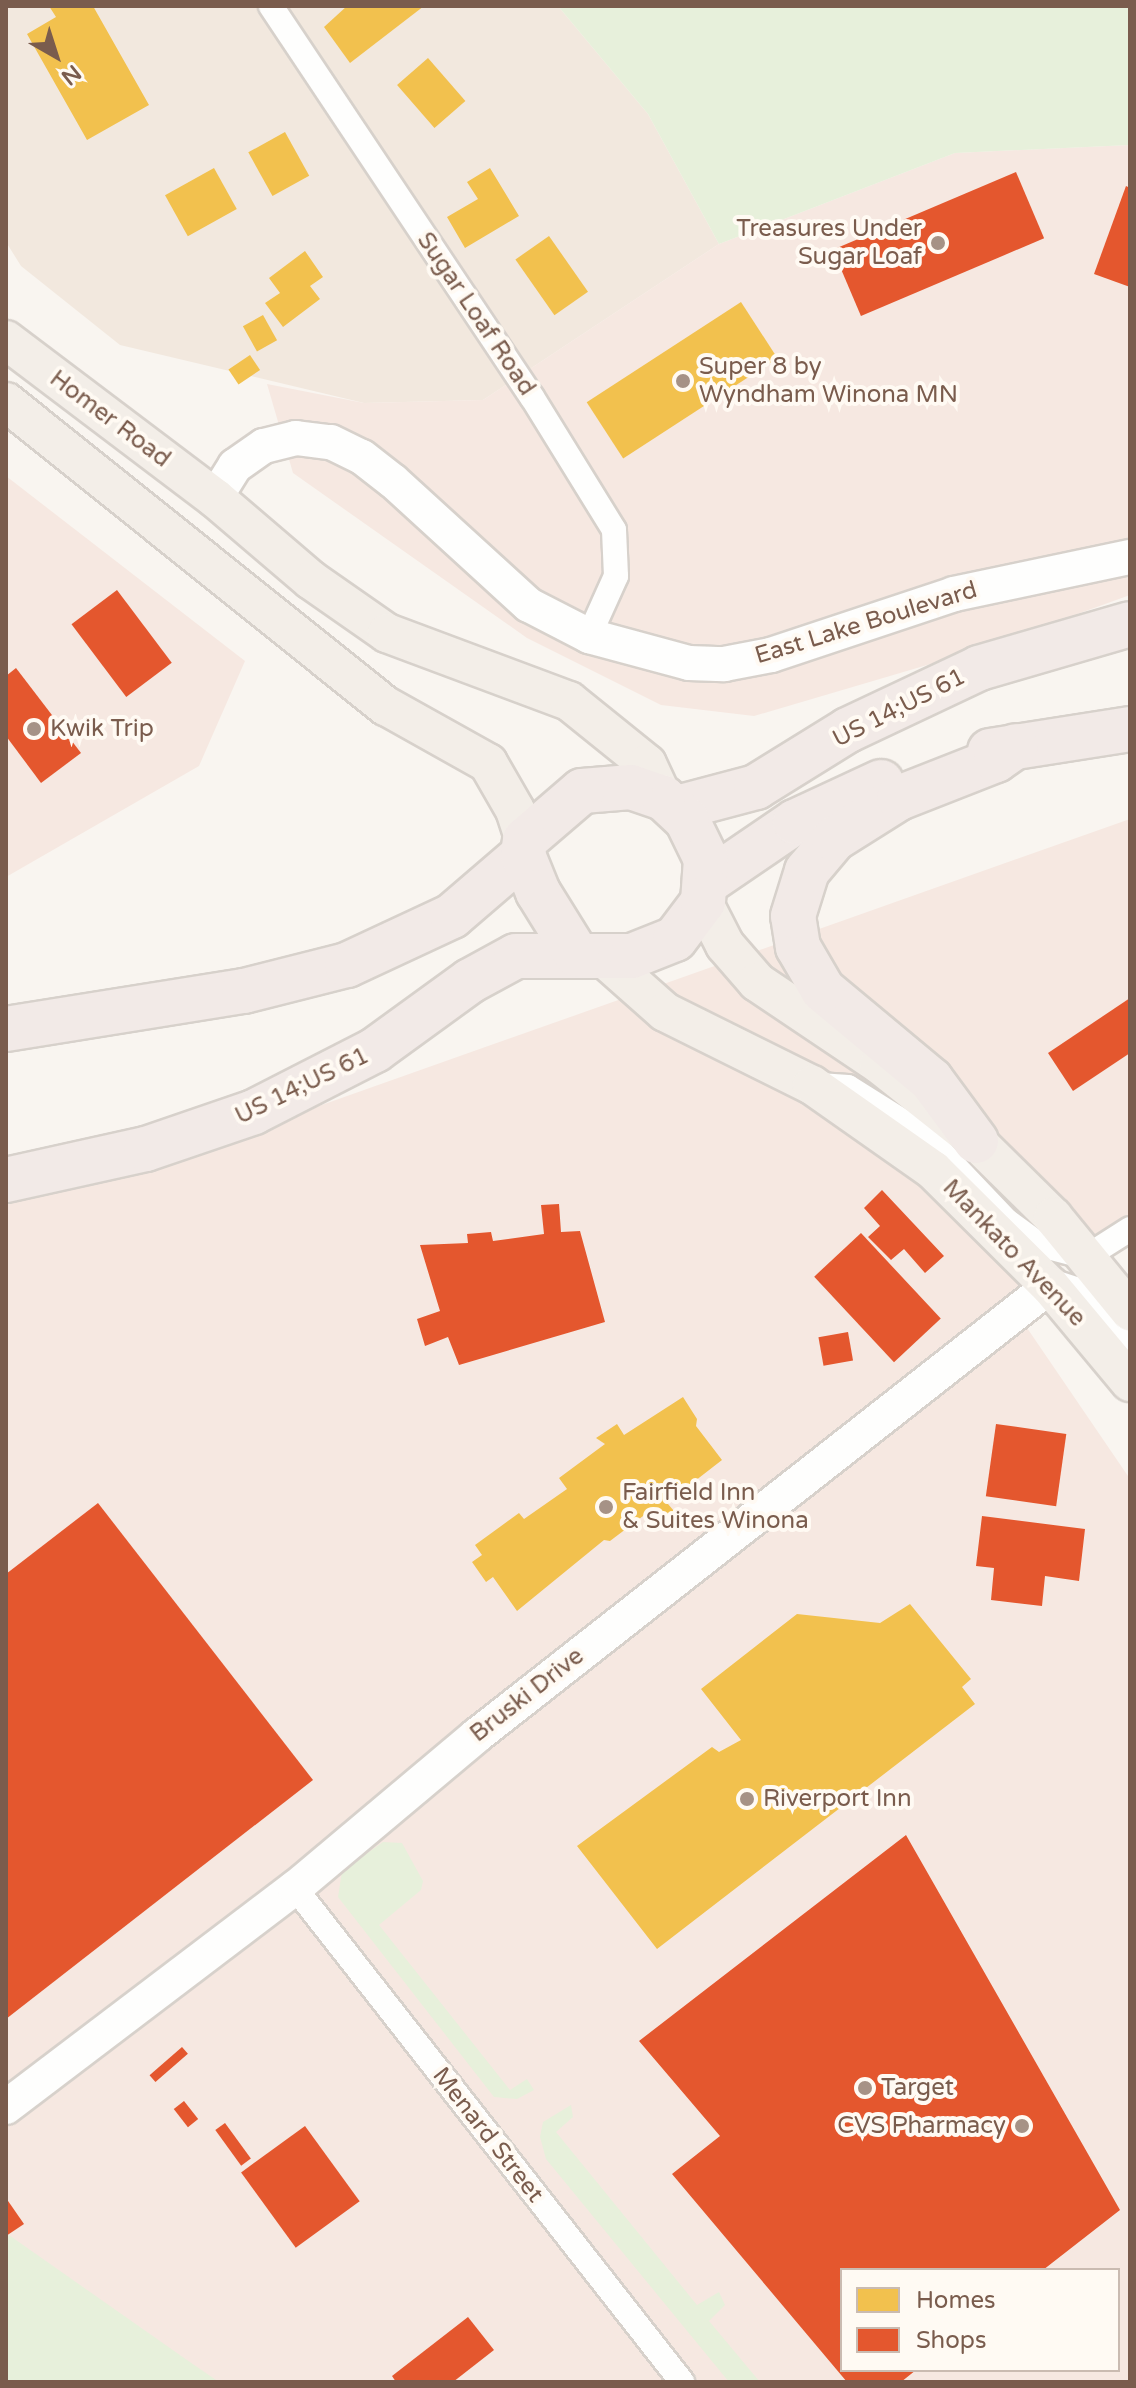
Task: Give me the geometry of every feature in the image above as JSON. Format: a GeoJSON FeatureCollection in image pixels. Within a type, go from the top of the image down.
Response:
{"type":"FeatureCollection","features":[{"type":"Feature","properties":{"kind":"highway","name":"US 14;US 61"},"geometry":{"type":"LineString","coordinates":[[670,803],[756,787],[876,716],[979,668],[1130,624]]}},
{"type":"Feature","properties":{"kind":"highway","name":"US 14;US 61"},"geometry":{"type":"LineString","coordinates":[[6,1180],[146,1149],[254,1112],[375,1050],[498,964],[516,956],[591,956],[661,947],[687,929],[705,892],[782,830],[864,789],[937,764],[1016,746],[1130,729]]}},
{"type":"Feature","properties":{"kind":"highway"},"geometry":{"type":"LineString","coordinates":[[976,1141],[931,1080],[823,990],[798,947],[793,916],[807,871],[834,839],[899,798],[996,760],[1016,746]]}},
{"type":"Feature","properties":{"kind":"highway"},"geometry":{"type":"LineString","coordinates":[[6,1029],[244,991],[347,965],[452,916],[582,791],[631,787],[670,803],[699,838],[705,892]]}},
{"type":"Feature","properties":{"kind":"highway"},"geometry":{"type":"LineString","coordinates":[[524,847],[552,921],[591,956]]}},
{"type":"Feature","properties":{"kind":"main road","name":"Homer Road"},"geometry":{"type":"LineString","coordinates":[[6,340],[215,498],[311,580],[387,633],[569,701],[647,764],[670,803]]}},
{"type":"Feature","properties":{"kind":"main road","name":"Homer Road"},"geometry":{"type":"LineString","coordinates":[[6,402],[386,706],[488,763],[507,792],[524,847]]}},
{"type":"Feature","properties":{"kind":"main road","name":"Mankato Avenue"},"geometry":{"type":"LineString","coordinates":[[705,892],[725,945],[757,982],[879,1064],[976,1141],[1086,1257],[1130,1311]]}},
{"type":"Feature","properties":{"kind":"main road","name":"Mankato Avenue"},"geometry":{"type":"LineString","coordinates":[[591,956],[665,1012],[812,1085],[933,1170],[1050,1286],[1130,1382]]}},
{"type":"Feature","properties":{"kind":"street","name":"Sugar Loaf Road"},"geometry":{"type":"LineString","coordinates":[[271,6],[532,397],[614,530],[616,576],[589,636]]}},
{"type":"Feature","properties":{"kind":"street","name":"East Lake Boulevard"},"geometry":{"type":"LineString","coordinates":[[215,498],[235,466],[264,446],[296,438],[331,442],[362,457],[393,481],[529,605],[589,636],[648,655],[724,664],[810,644],[1011,579],[1130,557]]}},
{"type":"Feature","properties":{"kind":"street"},"geometry":{"type":"LineString","coordinates":[[812,1085],[848,1087],[886,1107],[926,1136],[1026,1237],[1056,1252],[1086,1257],[1130,1229]]}},
{"type":"Feature","properties":{"kind":"street"},"geometry":{"type":"LineString","coordinates":[[1050,1286],[1093,1300],[1130,1337]]}},
{"type":"Feature","properties":{"kind":"street","name":"Bruski Drive"},"geometry":{"type":"LineString","coordinates":[[6,2107],[295,1888],[464,1745],[1050,1286]]}},
{"type":"Feature","properties":{"kind":"street","name":"Menard Street"},"geometry":{"type":"LineString","coordinates":[[295,1888],[682,2382]]}},
{"type":"Feature","properties":{"kind":"shaded area"},"geometry":{"type":"Polygon","coordinates":[[[6,6],[558,6],[648,114],[719,244],[483,400],[364,403],[120,345],[21,266],[6,242],[6,6]]]}},
{"type":"Feature","properties":{"kind":"shaded area"},"geometry":{"type":"Polygon","coordinates":[[[1130,145],[1130,595],[978,650],[754,716],[661,705],[527,638],[293,473],[267,384],[364,403],[483,400],[719,244],[955,153],[1130,145]]]}},
{"type":"Feature","properties":{"kind":"shaded area"},"geometry":{"type":"Polygon","coordinates":[[[6,476],[245,661],[199,766],[6,877],[6,476]]]}},
{"type":"Feature","properties":{"kind":"shaded area"},"geometry":{"type":"Polygon","coordinates":[[[1130,819],[1130,1223],[1008,1300],[1130,1479],[1130,2382],[6,2382],[6,1202],[217,1142],[1130,819]]]}},
{"type":"Feature","properties":{"kind":"green space"},"geometry":{"type":"Polygon","coordinates":[[[558,6],[1130,6],[1130,145],[955,153],[719,244],[648,114],[558,6]]]}},
{"type":"Feature","properties":{"kind":"green space"},"geometry":{"type":"Polygon","coordinates":[[[383,1842],[402,1843],[423,1881],[421,1890],[379,1925],[510,2090],[527,2079],[534,2090],[517,2099],[494,2097],[338,1897],[342,1871],[383,1842]]]}},
{"type":"Feature","properties":{"kind":"green space"},"geometry":{"type":"Polygon","coordinates":[[[571,2105],[573,2117],[556,2132],[697,2305],[719,2292],[725,2305],[709,2321],[760,2382],[729,2382],[546,2159],[540,2137],[543,2122],[571,2105]]]}},
{"type":"Feature","properties":{"kind":"green space"},"geometry":{"type":"Polygon","coordinates":[[[6,2233],[187,2360],[219,2382],[6,2382],[6,2233]]]}},
{"type":"Feature","properties":{"kind":"building: Homes"},"geometry":{"type":"Polygon","coordinates":[[[49,6],[93,6],[149,105],[87,140],[27,34],[56,17],[49,6]]]}},
{"type":"Feature","properties":{"kind":"building: Homes"},"geometry":{"type":"Polygon","coordinates":[[[347,6],[424,6],[350,63],[324,27],[347,6]]]}},
{"type":"Feature","properties":{"kind":"building: Homes"},"geometry":{"type":"Polygon","coordinates":[[[428,58],[465,101],[434,128],[397,85],[428,58]]]}},
{"type":"Feature","properties":{"kind":"building: Homes"},"geometry":{"type":"Polygon","coordinates":[[[285,132],[309,176],[273,196],[248,152],[285,132]]]}},
{"type":"Feature","properties":{"kind":"building: Homes"},"geometry":{"type":"Polygon","coordinates":[[[214,168],[237,209],[188,236],[165,195],[214,168]]]}},
{"type":"Feature","properties":{"kind":"building: Homes"},"geometry":{"type":"Polygon","coordinates":[[[490,168],[519,216],[465,248],[447,217],[478,199],[467,182],[490,168]]]}},
{"type":"Feature","properties":{"kind":"building: Homes"},"geometry":{"type":"Polygon","coordinates":[[[549,236],[588,292],[554,315],[515,260],[549,236]]]}},
{"type":"Feature","properties":{"kind":"building: Homes"},"geometry":{"type":"Polygon","coordinates":[[[305,251],[323,277],[310,286],[320,299],[283,327],[265,303],[280,293],[269,278],[305,251]]]}},
{"type":"Feature","properties":{"kind":"building: Homes","name":"Super 8 by Wyndham Winona MN"},"geometry":{"type":"Polygon","coordinates":[[[741,302],[777,358],[623,458],[587,402],[741,302]]]}},
{"type":"Feature","properties":{"kind":"building: Homes"},"geometry":{"type":"Polygon","coordinates":[[[263,315],[277,340],[257,352],[243,326],[263,315]]]}},
{"type":"Feature","properties":{"kind":"building: Homes"},"geometry":{"type":"Polygon","coordinates":[[[250,355],[260,370],[239,384],[228,370],[250,355]]]}},
{"type":"Feature","properties":{"kind":"building: Homes","name":"Fairfield Inn & Suites Winona"},"geometry":{"type":"Polygon","coordinates":[[[683,1397],[697,1419],[696,1426],[722,1460],[673,1498],[668,1504],[674,1511],[656,1524],[647,1513],[610,1541],[604,1540],[517,1611],[493,1577],[486,1582],[472,1562],[482,1555],[475,1545],[519,1513],[524,1519],[567,1489],[559,1478],[605,1444],[596,1438],[617,1424],[624,1435],[683,1397]]]}},
{"type":"Feature","properties":{"kind":"building: Homes","name":"Riverport Inn"},"geometry":{"type":"Polygon","coordinates":[[[910,1604],[971,1679],[962,1687],[975,1704],[657,1949],[577,1846],[712,1747],[719,1752],[741,1740],[701,1689],[797,1614],[880,1623],[910,1604]]]}},
{"type":"Feature","properties":{"kind":"building: Shops","name":"Treasures Under Sugar Loaf"},"geometry":{"type":"Polygon","coordinates":[[[1016,172],[1044,238],[861,316],[833,250],[1016,172]]]}},
{"type":"Feature","properties":{"kind":"building: Shops"},"geometry":{"type":"Polygon","coordinates":[[[1126,186],[1130,188],[1130,287],[1094,274],[1126,186]]]}},
{"type":"Feature","properties":{"kind":"building: Shops","name":"Kwik Trip"},"geometry":{"type":"Polygon","coordinates":[[[117,590],[172,663],[126,697],[71,624],[117,590]]]}},
{"type":"Feature","properties":{"kind":"building: Shops","name":"Kwik Trip"},"geometry":{"type":"Polygon","coordinates":[[[16,668],[81,753],[41,783],[6,736],[6,676],[16,668]]]}},
{"type":"Feature","properties":{"kind":"building: Shops"},"geometry":{"type":"Polygon","coordinates":[[[1130,998],[1130,1053],[1073,1091],[1048,1053],[1130,998]]]}},
{"type":"Feature","properties":{"kind":"building: Shops"},"geometry":{"type":"Polygon","coordinates":[[[882,1190],[944,1256],[925,1273],[904,1249],[891,1260],[868,1237],[880,1226],[864,1208],[882,1190]]]}},
{"type":"Feature","properties":{"kind":"building: Shops"},"geometry":{"type":"Polygon","coordinates":[[[559,1204],[561,1232],[580,1231],[605,1322],[459,1365],[448,1337],[425,1346],[417,1319],[440,1311],[420,1245],[468,1243],[467,1234],[491,1232],[493,1241],[544,1234],[541,1205],[559,1204]]]}},
{"type":"Feature","properties":{"kind":"building: Shops"},"geometry":{"type":"Polygon","coordinates":[[[861,1233],[941,1319],[894,1362],[814,1277],[861,1233]]]}},
{"type":"Feature","properties":{"kind":"building: Shops"},"geometry":{"type":"Polygon","coordinates":[[[848,1332],[853,1361],[823,1366],[818,1337],[848,1332]]]}},
{"type":"Feature","properties":{"kind":"building: Shops"},"geometry":{"type":"Polygon","coordinates":[[[996,1424],[1066,1434],[1056,1506],[986,1496],[996,1424]]]}},
{"type":"Feature","properties":{"kind":"building: Shops"},"geometry":{"type":"Polygon","coordinates":[[[98,1503],[313,1780],[6,2019],[6,1574],[98,1503]]]}},
{"type":"Feature","properties":{"kind":"building: Shops"},"geometry":{"type":"Polygon","coordinates":[[[982,1516],[1085,1529],[1079,1581],[1045,1576],[1042,1606],[991,1600],[994,1568],[976,1566],[982,1516]]]}},
{"type":"Feature","properties":{"kind":"building: Shops","name":"Target"},"geometry":{"type":"Polygon","coordinates":[[[906,1835],[1120,2210],[1046,2268],[840,2268],[840,2372],[914,2372],[901,2382],[847,2382],[672,2174],[720,2136],[639,2041],[906,1835]]]}},
{"type":"Feature","properties":{"kind":"building: Shops"},"geometry":{"type":"Polygon","coordinates":[[[182,2047],[188,2054],[155,2082],[150,2075],[182,2047]]]}},
{"type":"Feature","properties":{"kind":"building: Shops"},"geometry":{"type":"Polygon","coordinates":[[[184,2101],[198,2119],[188,2127],[174,2109],[184,2101]]]}},
{"type":"Feature","properties":{"kind":"building: Shops"},"geometry":{"type":"Polygon","coordinates":[[[225,2123],[251,2159],[241,2166],[215,2130],[225,2123]]]}},
{"type":"Feature","properties":{"kind":"building: Shops"},"geometry":{"type":"Polygon","coordinates":[[[305,2126],[360,2201],[296,2248],[241,2172],[305,2126]]]}},
{"type":"Feature","properties":{"kind":"building: Shops"},"geometry":{"type":"Polygon","coordinates":[[[6,2198],[24,2224],[6,2236],[6,2198]]]}},
{"type":"Feature","properties":{"kind":"building: Shops"},"geometry":{"type":"Polygon","coordinates":[[[468,2317],[494,2350],[453,2382],[396,2382],[392,2376],[468,2317]]]}},
{"type":"Feature","properties":{"kind":"place","name":"Treasures Under Sugar Loaf"},"geometry":{"type":"Point","coordinates":[938,243]}},
{"type":"Feature","properties":{"kind":"place","name":"Super 8 by Wyndham Winona MN"},"geometry":{"type":"Point","coordinates":[683,381]}},
{"type":"Feature","properties":{"kind":"place","name":"Kwik Trip"},"geometry":{"type":"Point","coordinates":[34,729]}},
{"type":"Feature","properties":{"kind":"place","name":"Fairfield Inn & Suites Winona"},"geometry":{"type":"Point","coordinates":[606,1507]}},
{"type":"Feature","properties":{"kind":"place","name":"Riverport Inn"},"geometry":{"type":"Point","coordinates":[747,1799]}},
{"type":"Feature","properties":{"kind":"place","name":"Target"},"geometry":{"type":"Point","coordinates":[865,2088]}},
{"type":"Feature","properties":{"kind":"place","name":"CVS Pharmacy"},"geometry":{"type":"Point","coordinates":[1022,2126]}}]}
